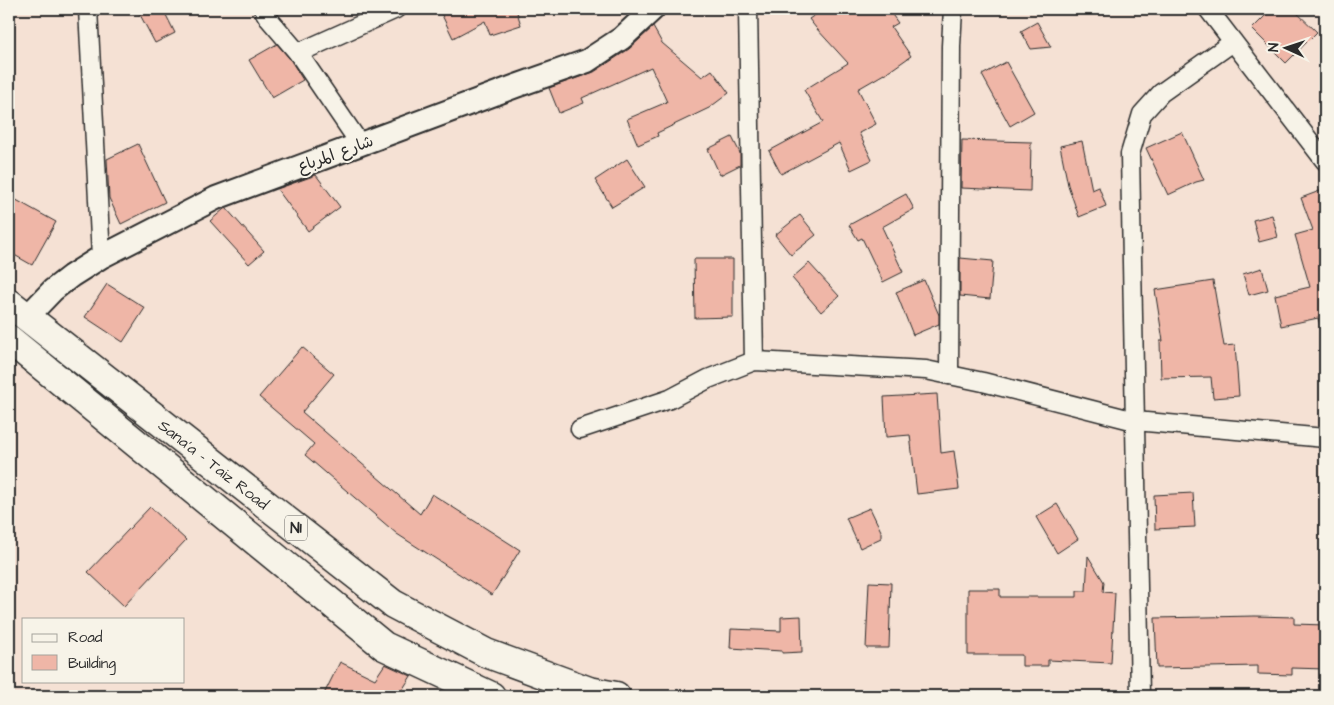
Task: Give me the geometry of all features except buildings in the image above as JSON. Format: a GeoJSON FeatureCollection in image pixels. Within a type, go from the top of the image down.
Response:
{"type":"FeatureCollection","features":[{"type":"Feature","properties":{"kind":"highway","name":"Sana'a - Taiz Road"},"geometry":{"type":"LineString","coordinates":[[18,310],[393,604],[486,653],[589,691],[616,696]]}},
{"type":"Feature","properties":{"kind":"highway","name":"Sana'a - Taiz Road"},"geometry":{"type":"LineString","coordinates":[[9,339],[384,646],[491,696]]}},
{"type":"Feature","properties":{"kind":"street"},"geometry":{"type":"LineString","coordinates":[[88,9],[102,257]]}},
{"type":"Feature","properties":{"kind":"street"},"geometry":{"type":"LineString","coordinates":[[263,9],[269,19],[298,53],[360,144]]}},
{"type":"Feature","properties":{"kind":"street"},"geometry":{"type":"LineString","coordinates":[[298,53],[396,9]]}},
{"type":"Feature","properties":{"kind":"street","name":"شارع المرباع"},"geometry":{"type":"LineString","coordinates":[[18,310],[53,290],[102,257],[216,198],[587,61],[622,38],[653,9]]}},
{"type":"Feature","properties":{"kind":"street"},"geometry":{"type":"LineString","coordinates":[[748,9],[754,361]]}},
{"type":"Feature","properties":{"kind":"street"},"geometry":{"type":"LineString","coordinates":[[949,375],[951,46],[953,9]]}},
{"type":"Feature","properties":{"kind":"street"},"geometry":{"type":"LineString","coordinates":[[1208,9],[1325,161]]}},
{"type":"Feature","properties":{"kind":"street"},"geometry":{"type":"LineString","coordinates":[[1140,696],[1130,154],[1142,114],[1161,93],[1233,42]]}},
{"type":"Feature","properties":{"kind":"street"},"geometry":{"type":"LineString","coordinates":[[580,429],[670,399],[708,379],[754,361],[926,370],[983,382],[1135,421],[1325,438]]}}]}
